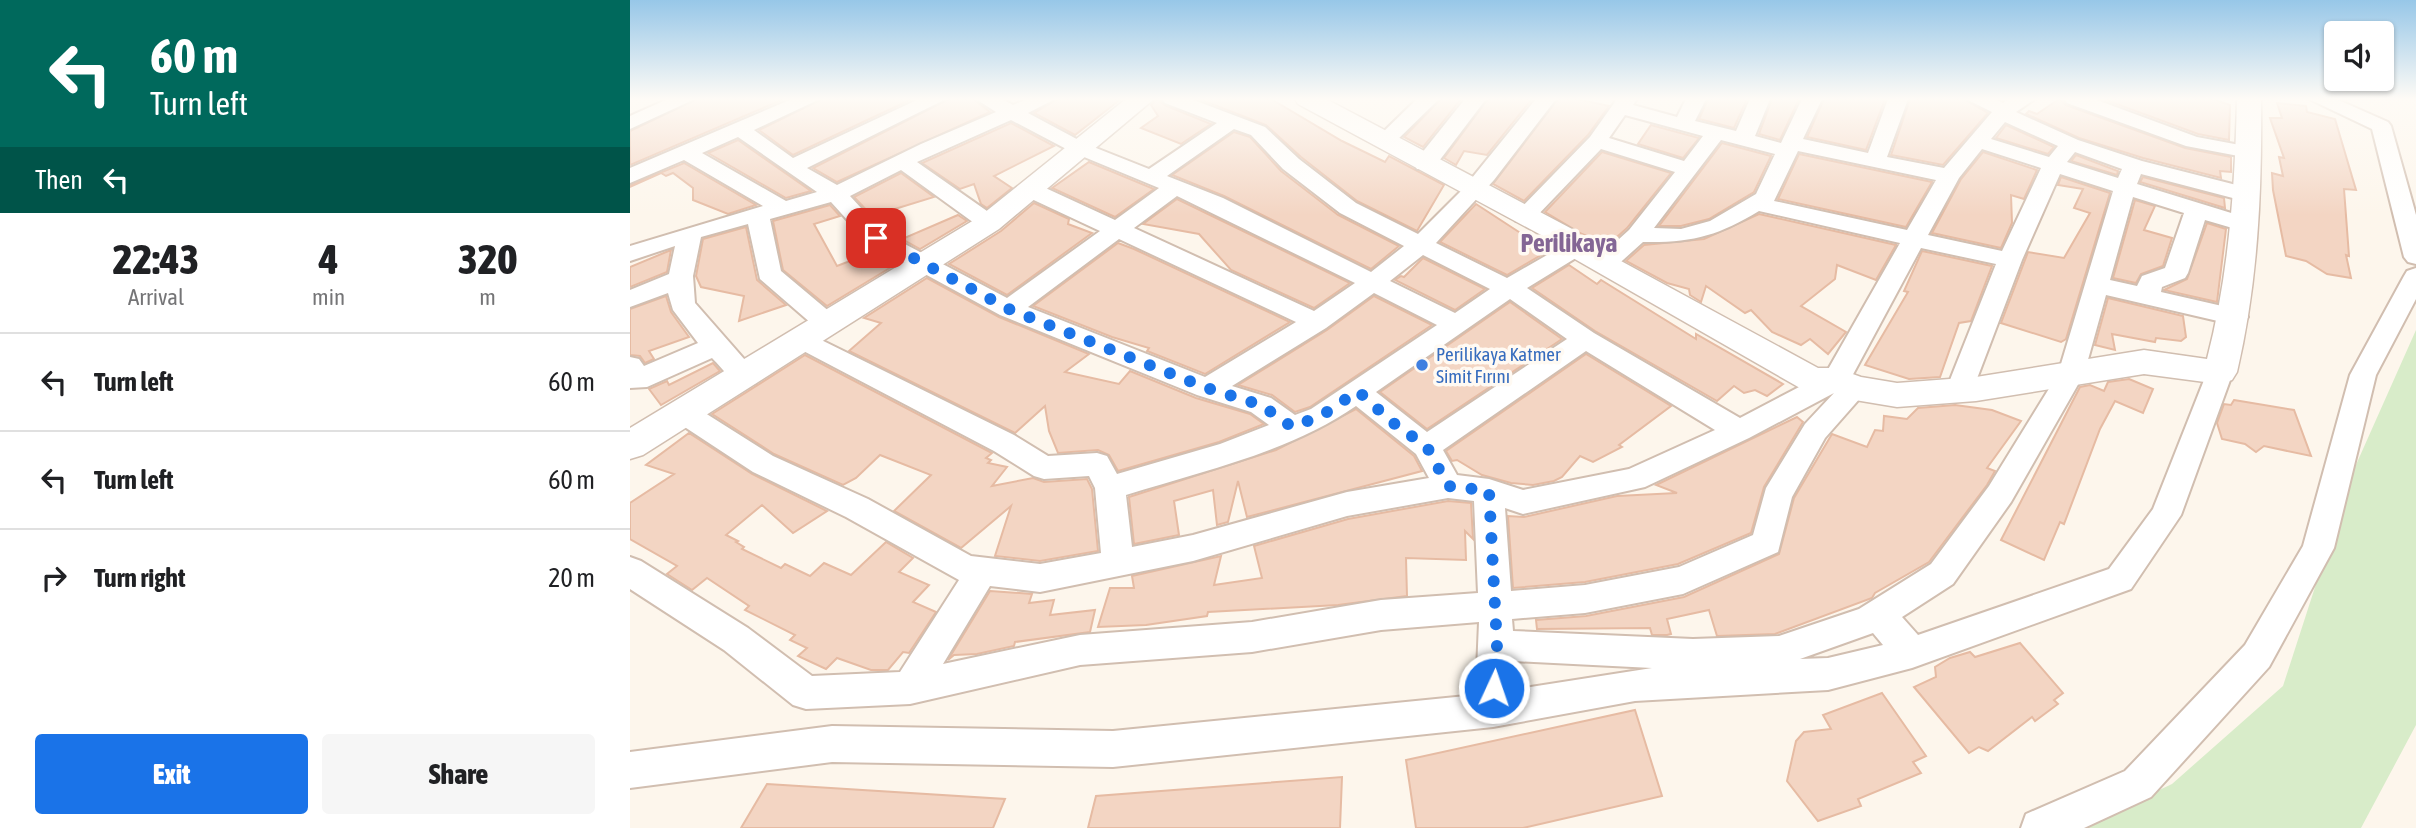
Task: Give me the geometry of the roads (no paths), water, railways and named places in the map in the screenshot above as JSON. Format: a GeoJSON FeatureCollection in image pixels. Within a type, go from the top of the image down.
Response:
{"type":"FeatureCollection","features":[{"type":"Feature","properties":{"kind":"street"},"geometry":{"type":"LineString","coordinates":[[630,176],[722,138]]}},
{"type":"Feature","properties":{"kind":"street"},"geometry":{"type":"LineString","coordinates":[[751,138],[791,167],[836,194],[876,238],[921,263],[1009,309],[1207,388],[1261,405],[1292,427]]}},
{"type":"Feature","properties":{"kind":"street"},"geometry":{"type":"LineString","coordinates":[[791,167],[854,138]]}},
{"type":"Feature","properties":{"kind":"street"},"geometry":{"type":"LineString","coordinates":[[630,254],[690,233],[836,194],[954,138]]}},
{"type":"Feature","properties":{"kind":"street"},"geometry":{"type":"LineString","coordinates":[[1061,138],[1079,148],[1215,203],[1456,324]]}},
{"type":"Feature","properties":{"kind":"street"},"geometry":{"type":"LineString","coordinates":[[630,445],[746,376],[921,263],[989,223],[1092,138]]}},
{"type":"Feature","properties":{"kind":"street"},"geometry":{"type":"LineString","coordinates":[[1152,177],[1209,138]]}},
{"type":"Feature","properties":{"kind":"street"},"geometry":{"type":"LineString","coordinates":[[1265,138],[1291,164],[1348,208],[1509,288],[1585,339],[1739,431]]}},
{"type":"Feature","properties":{"kind":"street"},"geometry":{"type":"LineString","coordinates":[[1379,138],[1564,236],[1576,248],[1812,380],[1897,395],[1960,390],[2144,362],[2220,372]]}},
{"type":"Feature","properties":{"kind":"street"},"geometry":{"type":"LineString","coordinates":[[1385,141],[1389,138]]}},
{"type":"Feature","properties":{"kind":"street"},"geometry":{"type":"LineString","coordinates":[[1425,163],[1445,138]]}},
{"type":"Feature","properties":{"kind":"street"},"geometry":{"type":"LineString","coordinates":[[1207,388],[1318,322],[1421,245],[1476,189],[1516,138]]}},
{"type":"Feature","properties":{"kind":"street"},"geometry":{"type":"LineString","coordinates":[[1524,216],[1599,138]]}},
{"type":"Feature","properties":{"kind":"street"},"geometry":{"type":"LineString","coordinates":[[1605,264],[1637,235],[1713,138]]}},
{"type":"Feature","properties":{"kind":"street"},"geometry":{"type":"LineString","coordinates":[[1737,138],[1949,176]]}},
{"type":"Feature","properties":{"kind":"street"},"geometry":{"type":"LineString","coordinates":[[1637,235],[1681,236],[1718,226],[1756,204],[1765,198],[1794,138]]}},
{"type":"Feature","properties":{"kind":"street"},"geometry":{"type":"LineString","coordinates":[[1875,161],[1884,138]]}},
{"type":"Feature","properties":{"kind":"street"},"geometry":{"type":"LineString","coordinates":[[630,571],[736,639],[806,693],[910,688],[1080,650],[1252,637],[1381,615],[1585,599],[1683,580],[1767,543],[1777,496],[1845,384],[1914,241],[1949,176],[1984,138]]}},
{"type":"Feature","properties":{"kind":"street"},"geometry":{"type":"LineString","coordinates":[[2061,138],[2196,212],[2246,225]]}},
{"type":"Feature","properties":{"kind":"street"},"geometry":{"type":"LineString","coordinates":[[2181,138],[2249,152]]}},
{"type":"Feature","properties":{"kind":"street"},"geometry":{"type":"LineString","coordinates":[[630,770],[832,744],[1113,749],[1493,710],[1635,685],[1828,674],[1912,653],[2120,579],[2166,515],[2220,372],[2235,317],[2246,225],[2247,138]]}},
{"type":"Feature","properties":{"kind":"street"},"geometry":{"type":"LineString","coordinates":[[2384,138],[2416,257]]}},
{"type":"Feature","properties":{"kind":"street"},"geometry":{"type":"LineString","coordinates":[[1597,141],[1689,169]]}},
{"type":"Feature","properties":{"kind":"street"},"geometry":{"type":"LineString","coordinates":[[1980,142],[2053,165],[2248,195]]}},
{"type":"Feature","properties":{"kind":"street"},"geometry":{"type":"LineString","coordinates":[[1960,390],[2010,260],[2053,165],[2071,144]]}},
{"type":"Feature","properties":{"kind":"street"},"geometry":{"type":"LineString","coordinates":[[685,152],[784,209]]}},
{"type":"Feature","properties":{"kind":"street"},"geometry":{"type":"LineString","coordinates":[[904,162],[989,223]]}},
{"type":"Feature","properties":{"kind":"street"},"geometry":{"type":"LineString","coordinates":[[1497,645],[1693,654],[1779,651],[1878,615],[1942,574],[2000,494],[2071,374],[2129,177]]}},
{"type":"Feature","properties":{"kind":"street"},"geometry":{"type":"LineString","coordinates":[[1009,309],[1175,187]]}},
{"type":"Feature","properties":{"kind":"street"},"geometry":{"type":"LineString","coordinates":[[1031,190],[1318,322]]}},
{"type":"Feature","properties":{"kind":"street"},"geometry":{"type":"LineString","coordinates":[[1756,204],[1914,241],[2010,260]]}},
{"type":"Feature","properties":{"kind":"street"},"geometry":{"type":"LineString","coordinates":[[2147,296],[2151,282],[2176,273],[2196,212]]}},
{"type":"Feature","properties":{"kind":"street"},"geometry":{"type":"LineString","coordinates":[[758,214],[769,274],[816,332],[1044,468],[1097,464],[1110,488],[1118,563]]}},
{"type":"Feature","properties":{"kind":"street"},"geometry":{"type":"LineString","coordinates":[[690,233],[682,278],[682,304],[716,346],[746,376]]}},
{"type":"Feature","properties":{"kind":"street"},"geometry":{"type":"LineString","coordinates":[[1110,488],[1228,452],[1321,416],[1509,288],[1576,248]]}},
{"type":"Feature","properties":{"kind":"street"},"geometry":{"type":"LineString","coordinates":[[2040,828],[2138,784],[2257,656],[2318,548],[2363,376],[2416,276]]}},
{"type":"Feature","properties":{"kind":"street"},"geometry":{"type":"LineString","coordinates":[[630,299],[682,278]]}},
{"type":"Feature","properties":{"kind":"street"},"geometry":{"type":"LineString","coordinates":[[2097,285],[2235,317]]}},
{"type":"Feature","properties":{"kind":"street"},"geometry":{"type":"LineString","coordinates":[[1427,447],[1585,339]]}},
{"type":"Feature","properties":{"kind":"street"},"geometry":{"type":"LineString","coordinates":[[630,366],[637,380],[716,346]]}},
{"type":"Feature","properties":{"kind":"street"},"geometry":{"type":"LineString","coordinates":[[684,413],[762,464],[857,508],[966,569],[1040,578],[1193,548],[1347,504],[1448,486],[1489,491],[1523,502],[1634,479],[1845,384]]}},
{"type":"Feature","properties":{"kind":"street"},"geometry":{"type":"LineString","coordinates":[[1358,391],[1392,422],[1427,447],[1448,486]]}},
{"type":"Feature","properties":{"kind":"street"},"geometry":{"type":"LineString","coordinates":[[1489,491],[1497,645],[1493,710]]}},
{"type":"Feature","properties":{"kind":"street"},"geometry":{"type":"LineString","coordinates":[[910,688],[982,571]]}},
{"type":"Feature","properties":{"kind":"street"},"geometry":{"type":"LineString","coordinates":[[1878,615],[1912,653]]}},
{"type":"Feature","properties":{"kind":"place","name":"Perilikaya Katmer Simit Fırını"},"geometry":{"type":"Point","coordinates":[1422,365]}},
{"type":"Feature","properties":{"kind":"district","name":"Perilikaya"},"geometry":{"type":"Point","coordinates":[1569,243]}}]}
